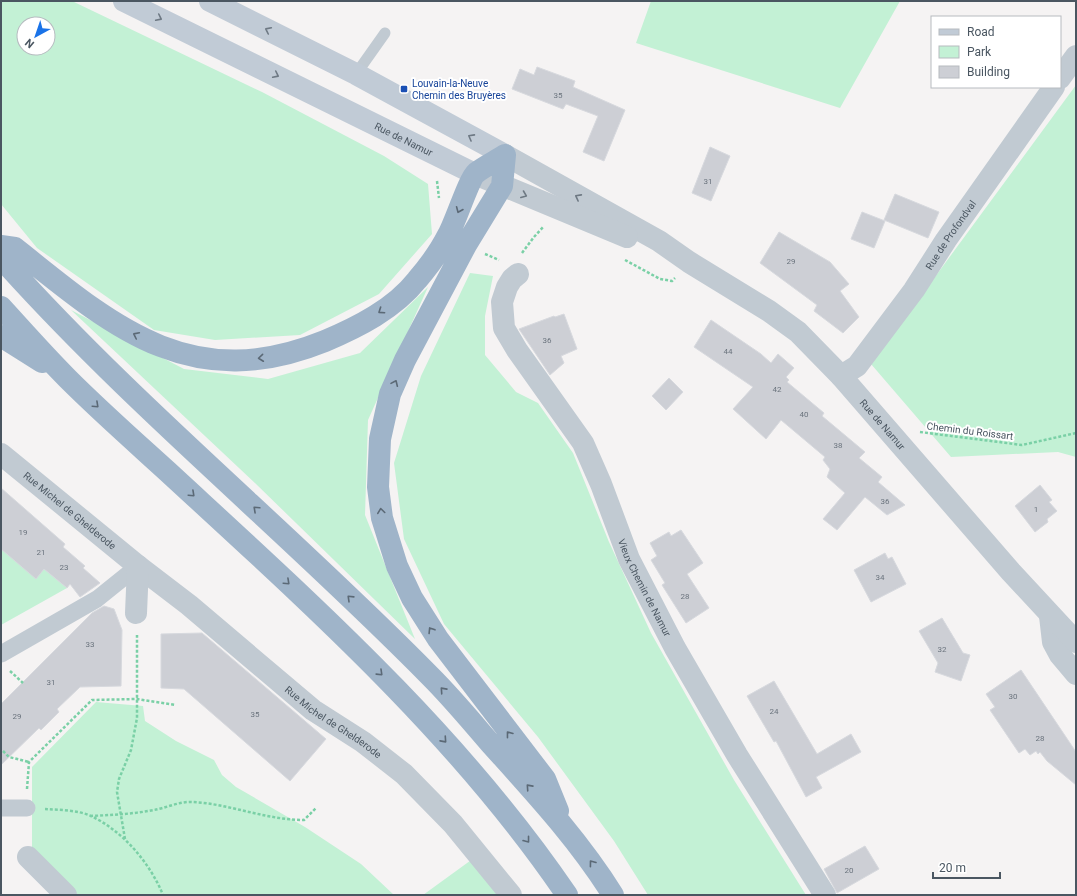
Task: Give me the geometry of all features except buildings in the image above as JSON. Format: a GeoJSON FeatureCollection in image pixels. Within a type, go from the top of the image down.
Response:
{"type":"FeatureCollection","features":[{"type":"Feature","properties":{"kind":"highway"},"geometry":{"type":"LineString","coordinates":[[1,246],[15,248],[60,284],[125,330],[153,343],[178,353],[210,359],[240,360],[274,357],[309,347],[359,326],[386,308],[406,292],[438,253],[449,234],[475,174],[505,155]]}},
{"type":"Feature","properties":{"kind":"highway"},"geometry":{"type":"LineString","coordinates":[[505,155],[502,186],[466,244],[405,360],[390,394],[380,439],[378,487],[382,518],[397,566],[412,598],[442,645],[545,779],[564,826]]}},
{"type":"Feature","properties":{"kind":"highway"},"geometry":{"type":"LineString","coordinates":[[1,258],[90,353],[317,566],[432,678],[564,826],[600,874],[613,895]]}},
{"type":"Feature","properties":{"kind":"highway"},"geometry":{"type":"LineString","coordinates":[[1,307],[68,379],[294,589],[409,701],[484,785],[543,860],[567,895]]}},
{"type":"Feature","properties":{"kind":"highway"},"geometry":{"type":"LineString","coordinates":[[1,336],[68,379]]}},
{"type":"Feature","properties":{"kind":"main road","name":"Rue de Namur"},"geometry":{"type":"LineString","coordinates":[[124,1],[475,174]]}},
{"type":"Feature","properties":{"kind":"main road","name":"Rue de Namur"},"geometry":{"type":"LineString","coordinates":[[210,1],[356,74],[505,155]]}},
{"type":"Feature","properties":{"kind":"street"},"geometry":{"type":"LineString","coordinates":[[1061,77],[1076,56]]}},
{"type":"Feature","properties":{"kind":"street","name":"Rue de Profondval"},"geometry":{"type":"LineString","coordinates":[[841,376],[857,366],[914,290],[946,240],[1053,88]]}},
{"type":"Feature","properties":{"kind":"street","name":"Rue de Namur"},"geometry":{"type":"LineString","coordinates":[[505,155],[660,241],[689,262],[769,311],[798,332],[841,376],[1050,616],[1076,642]]}},
{"type":"Feature","properties":{"kind":"street","name":"Rue de Namur"},"geometry":{"type":"LineString","coordinates":[[475,174],[689,262]]}},
{"type":"Feature","properties":{"kind":"street","name":"Vieux Chemin de Namur"},"geometry":{"type":"LineString","coordinates":[[518,274],[512,279],[507,287],[502,302],[504,328],[517,350],[583,443],[601,484],[629,559],[675,648],[737,755],[825,895]]}},
{"type":"Feature","properties":{"kind":"street","name":"Rue Michel de Ghelderode"},"geometry":{"type":"LineString","coordinates":[[1,454],[138,566],[189,605],[313,710],[363,742],[404,774],[452,824],[511,895]]}},
{"type":"Feature","properties":{"kind":"street"},"geometry":{"type":"LineString","coordinates":[[136,613],[138,566]]}},
{"type":"Feature","properties":{"kind":"street"},"geometry":{"type":"LineString","coordinates":[[1,654],[97,599],[138,566]]}},
{"type":"Feature","properties":{"kind":"street"},"geometry":{"type":"LineString","coordinates":[[1050,616],[1053,642],[1060,655],[1076,674]]}},
{"type":"Feature","properties":{"kind":"street"},"geometry":{"type":"LineString","coordinates":[[1,808],[27,808]]}},
{"type":"Feature","properties":{"kind":"street"},"geometry":{"type":"LineString","coordinates":[[28,857],[66,895]]}},
{"type":"Feature","properties":{"kind":"lane"},"geometry":{"type":"LineString","coordinates":[[356,74],[385,33]]}},
{"type":"Feature","properties":{"kind":"path","name":"Chemin du Roissart"},"geometry":{"type":"LineString","coordinates":[[886,428],[1022,445],[1076,433]]}},
{"type":"Feature","properties":{"kind":"path"},"geometry":{"type":"LineString","coordinates":[[125,839],[117,792],[134,735],[137,718],[136,613]]}},
{"type":"Feature","properties":{"kind":"path"},"geometry":{"type":"LineString","coordinates":[[176,705],[137,699],[92,700],[29,762],[27,808],[59,810],[90,816],[121,815],[191,802],[235,808],[289,820],[304,820],[316,808]]}},
{"type":"Feature","properties":{"kind":"path"},"geometry":{"type":"LineString","coordinates":[[3,751],[10,757],[29,762]]}},
{"type":"Feature","properties":{"kind":"path"},"geometry":{"type":"LineString","coordinates":[[90,816],[110,827],[125,839],[142,860],[163,895]]}},
{"type":"Feature","properties":{"kind":"green space"},"geometry":{"type":"Polygon","coordinates":[[[1,1],[72,1],[262,92],[384,156],[428,184],[432,234],[379,294],[300,335],[215,340],[154,330],[37,248],[1,204],[1,1]]]}},
{"type":"Feature","properties":{"kind":"green space"},"geometry":{"type":"Polygon","coordinates":[[[651,1],[900,1],[840,108],[636,43],[651,1]]]}},
{"type":"Feature","properties":{"kind":"green space"},"geometry":{"type":"Polygon","coordinates":[[[1076,85],[1076,457],[1058,452],[951,457],[871,364],[1076,85]]]}},
{"type":"Feature","properties":{"kind":"green space"},"geometry":{"type":"Polygon","coordinates":[[[470,273],[493,276],[485,316],[485,355],[516,392],[538,403],[573,453],[609,542],[651,633],[734,780],[806,895],[648,895],[614,841],[538,737],[444,624],[404,539],[394,463],[421,376],[470,273]]]}},
{"type":"Feature","properties":{"kind":"green space"},"geometry":{"type":"Polygon","coordinates":[[[428,287],[368,420],[365,515],[415,639],[256,484],[71,310],[184,369],[268,379],[360,353],[428,287]]]}},
{"type":"Feature","properties":{"kind":"green space"},"geometry":{"type":"Polygon","coordinates":[[[1,548],[44,569],[67,588],[1,625],[1,548]]]}},
{"type":"Feature","properties":{"kind":"green space"},"geometry":{"type":"Polygon","coordinates":[[[96,702],[143,706],[145,721],[176,741],[214,760],[222,775],[236,787],[305,827],[361,864],[394,895],[78,895],[32,851],[32,767],[96,702]]]}},
{"type":"Feature","properties":{"kind":"green space"},"geometry":{"type":"Polygon","coordinates":[[[485,850],[522,895],[423,895],[485,850]]]}},
{"type":"Feature","properties":{"kind":"place","name":"Louvain-la-Neuve Chemin des Bruyères"},"geometry":{"type":"Point","coordinates":[404,89]}}]}
